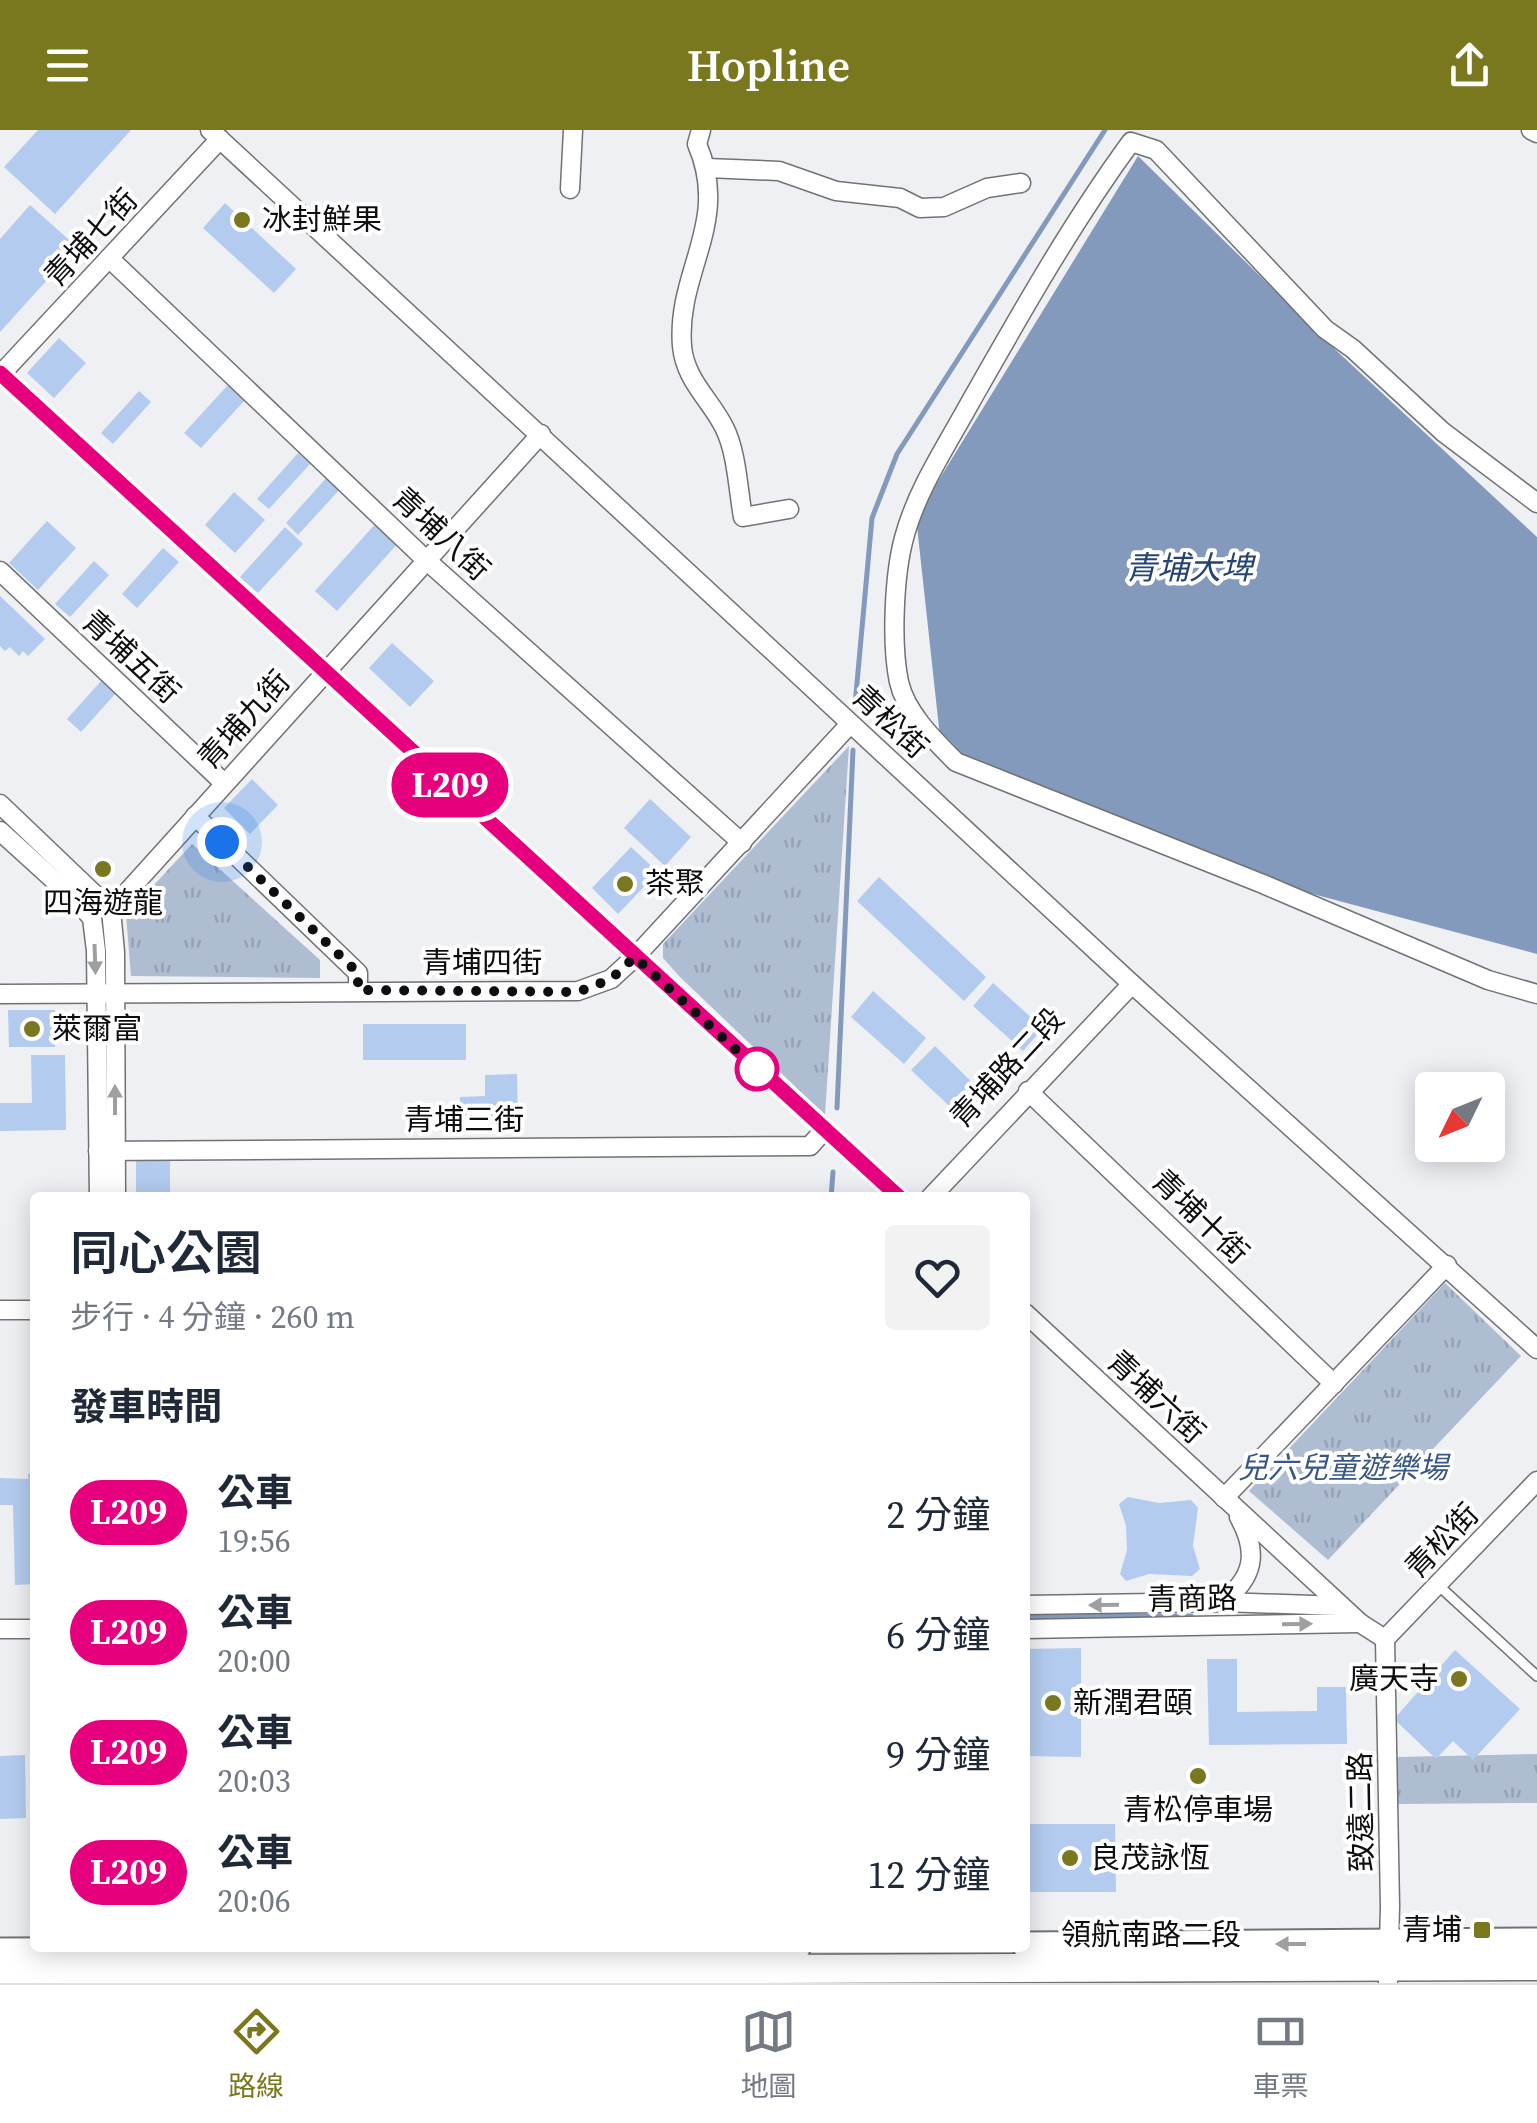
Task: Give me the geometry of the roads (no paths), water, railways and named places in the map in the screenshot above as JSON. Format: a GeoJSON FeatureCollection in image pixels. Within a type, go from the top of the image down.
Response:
{"type":"FeatureCollection","features":[{"type":"Feature","properties":{"kind":"main road","name":"領航南路二段"},"geometry":{"type":"LineString","coordinates":[[0,1972],[109,1962],[1537,1966]]}},
{"type":"Feature","properties":{"kind":"street"},"geometry":{"type":"LineString","coordinates":[[570,189],[573,130]]}},
{"type":"Feature","properties":{"kind":"street"},"geometry":{"type":"LineString","coordinates":[[701,130],[696,144],[707,168],[708,218],[686,296],[682,346],[688,374],[726,430],[743,518],[789,509]]}},
{"type":"Feature","properties":{"kind":"street","name":"青埔七街"},"geometry":{"type":"LineString","coordinates":[[1,374],[109,258],[215,134]]}},
{"type":"Feature","properties":{"kind":"street","name":"青松街"},"geometry":{"type":"LineString","coordinates":[[215,134],[1132,984],[1537,1349]]}},
{"type":"Feature","properties":{"kind":"street"},"geometry":{"type":"LineString","coordinates":[[1537,503],[1443,432],[1353,349],[1325,329],[1156,150],[1130,142],[1011,330],[921,492],[903,539],[896,632],[900,684],[926,731],[956,762],[1264,884],[1488,980],[1537,994]]}},
{"type":"Feature","properties":{"kind":"street"},"geometry":{"type":"LineString","coordinates":[[707,168],[779,171],[836,190],[900,198],[920,208],[944,207],[987,188],[1021,183]]}},
{"type":"Feature","properties":{"kind":"street","name":"青埔八街"},"geometry":{"type":"LineString","coordinates":[[109,258],[425,559],[742,842]]}},
{"type":"Feature","properties":{"kind":"street"},"geometry":{"type":"LineString","coordinates":[[1,374],[893,1192]]}},
{"type":"Feature","properties":{"kind":"street","name":"青埔九街"},"geometry":{"type":"LineString","coordinates":[[111,910],[541,434]]}},
{"type":"Feature","properties":{"kind":"street","name":"青埔五街"},"geometry":{"type":"LineString","coordinates":[[0,570],[224,782]]}},
{"type":"Feature","properties":{"kind":"street","name":"青埔四街"},"geometry":{"type":"LineString","coordinates":[[0,994],[578,992],[611,979],[635,957],[850,724]]}},
{"type":"Feature","properties":{"kind":"street"},"geometry":{"type":"LineString","coordinates":[[0,804],[111,910],[105,993],[106,1151],[100,1192]]}},
{"type":"Feature","properties":{"kind":"street"},"geometry":{"type":"LineString","coordinates":[[195,816],[358,973],[358,990]]}},
{"type":"Feature","properties":{"kind":"street"},"geometry":{"type":"LineString","coordinates":[[0,831],[92,918],[105,993]]}},
{"type":"Feature","properties":{"kind":"street","name":"青埔路二段"},"geometry":{"type":"LineString","coordinates":[[935,1192],[1132,984]]}},
{"type":"Feature","properties":{"kind":"street","name":"青埔十街"},"geometry":{"type":"LineString","coordinates":[[1028,1091],[1334,1384]]}},
{"type":"Feature","properties":{"kind":"street","name":"青埔三街"},"geometry":{"type":"LineString","coordinates":[[106,1151],[810,1146],[824,1130]]}},
{"type":"Feature","properties":{"kind":"street"},"geometry":{"type":"LineString","coordinates":[[106,1151],[115,1192]]}},
{"type":"Feature","properties":{"kind":"street"},"geometry":{"type":"LineString","coordinates":[[1222,1602],[1241,1588],[1252,1562],[1244,1526],[1230,1503],[1334,1384],[1447,1265]]}},
{"type":"Feature","properties":{"kind":"street"},"geometry":{"type":"LineString","coordinates":[[0,1310],[30,1310]]}},
{"type":"Feature","properties":{"kind":"street","name":"青埔六街"},"geometry":{"type":"LineString","coordinates":[[1030,1318],[1360,1623],[1385,1639]]}},
{"type":"Feature","properties":{"kind":"street","name":"青松街"},"geometry":{"type":"LineString","coordinates":[[1385,1639],[1537,1481]]}},
{"type":"Feature","properties":{"kind":"street","name":"青商路"},"geometry":{"type":"LineString","coordinates":[[1030,1605],[1222,1602],[1342,1606]]}},
{"type":"Feature","properties":{"kind":"street","name":"青商路"},"geometry":{"type":"LineString","coordinates":[[1030,1629],[1360,1623]]}},
{"type":"Feature","properties":{"kind":"street"},"geometry":{"type":"LineString","coordinates":[[0,1629],[30,1629]]}},
{"type":"Feature","properties":{"kind":"street","name":"致遠二路"},"geometry":{"type":"LineString","coordinates":[[1385,1639],[1388,1964]]}},
{"type":"Feature","properties":{"kind":"street","name":"領航南路二段"},"geometry":{"type":"LineString","coordinates":[[1030,1945],[1388,1964],[1537,1941]]}},
{"type":"Feature","properties":{"kind":"street"},"geometry":{"type":"LineString","coordinates":[[0,1951],[109,1962]]}},
{"type":"Feature","properties":{"kind":"lane"},"geometry":{"type":"LineString","coordinates":[[1438,1585],[1537,1676]]}},
{"type":"Feature","properties":{"kind":"water","name":"青埔大埤"},"geometry":{"type":"Polygon","coordinates":[[[1138,156],[1325,340],[1537,537],[1537,954],[1298,890],[941,746],[916,517],[1138,156]]]}},
{"type":"Feature","properties":{"kind":"waterway"},"geometry":{"type":"LineString","coordinates":[[855,705],[872,518],[897,454],[1105,130]]}},
{"type":"Feature","properties":{"kind":"waterway"},"geometry":{"type":"LineString","coordinates":[[837,1108],[853,750]]}},
{"type":"Feature","properties":{"kind":"waterway"},"geometry":{"type":"LineString","coordinates":[[831,1192],[833,1172]]}},
{"type":"Feature","properties":{"kind":"waterway"},"geometry":{"type":"LineString","coordinates":[[1030,1617],[1191,1616]]}},
{"type":"Feature","properties":{"kind":"place","name":"冰封鮮果"},"geometry":{"type":"Point","coordinates":[242,220]}},
{"type":"Feature","properties":{"kind":"place","name":"四海遊龍"},"geometry":{"type":"Point","coordinates":[103,869]}},
{"type":"Feature","properties":{"kind":"place","name":"茶聚"},"geometry":{"type":"Point","coordinates":[625,884]}},
{"type":"Feature","properties":{"kind":"place","name":"萊爾富"},"geometry":{"type":"Point","coordinates":[32,1029]}},
{"type":"Feature","properties":{"kind":"place","name":"廣天寺"},"geometry":{"type":"Point","coordinates":[1459,1679]}},
{"type":"Feature","properties":{"kind":"place","name":"新潤君頤"},"geometry":{"type":"Point","coordinates":[1053,1703]}},
{"type":"Feature","properties":{"kind":"place","name":"青松停車場"},"geometry":{"type":"Point","coordinates":[1198,1776]}},
{"type":"Feature","properties":{"kind":"place","name":"良茂詠恆"},"geometry":{"type":"Point","coordinates":[1070,1858]}},
{"type":"Feature","properties":{"kind":"place","name":"青埔"},"geometry":{"type":"Point","coordinates":[1482,1930]}},
{"type":"Feature","properties":{"kind":"park label","name":"兒六兒童遊樂場"},"geometry":{"type":"Point","coordinates":[1343,1468]}}]}
